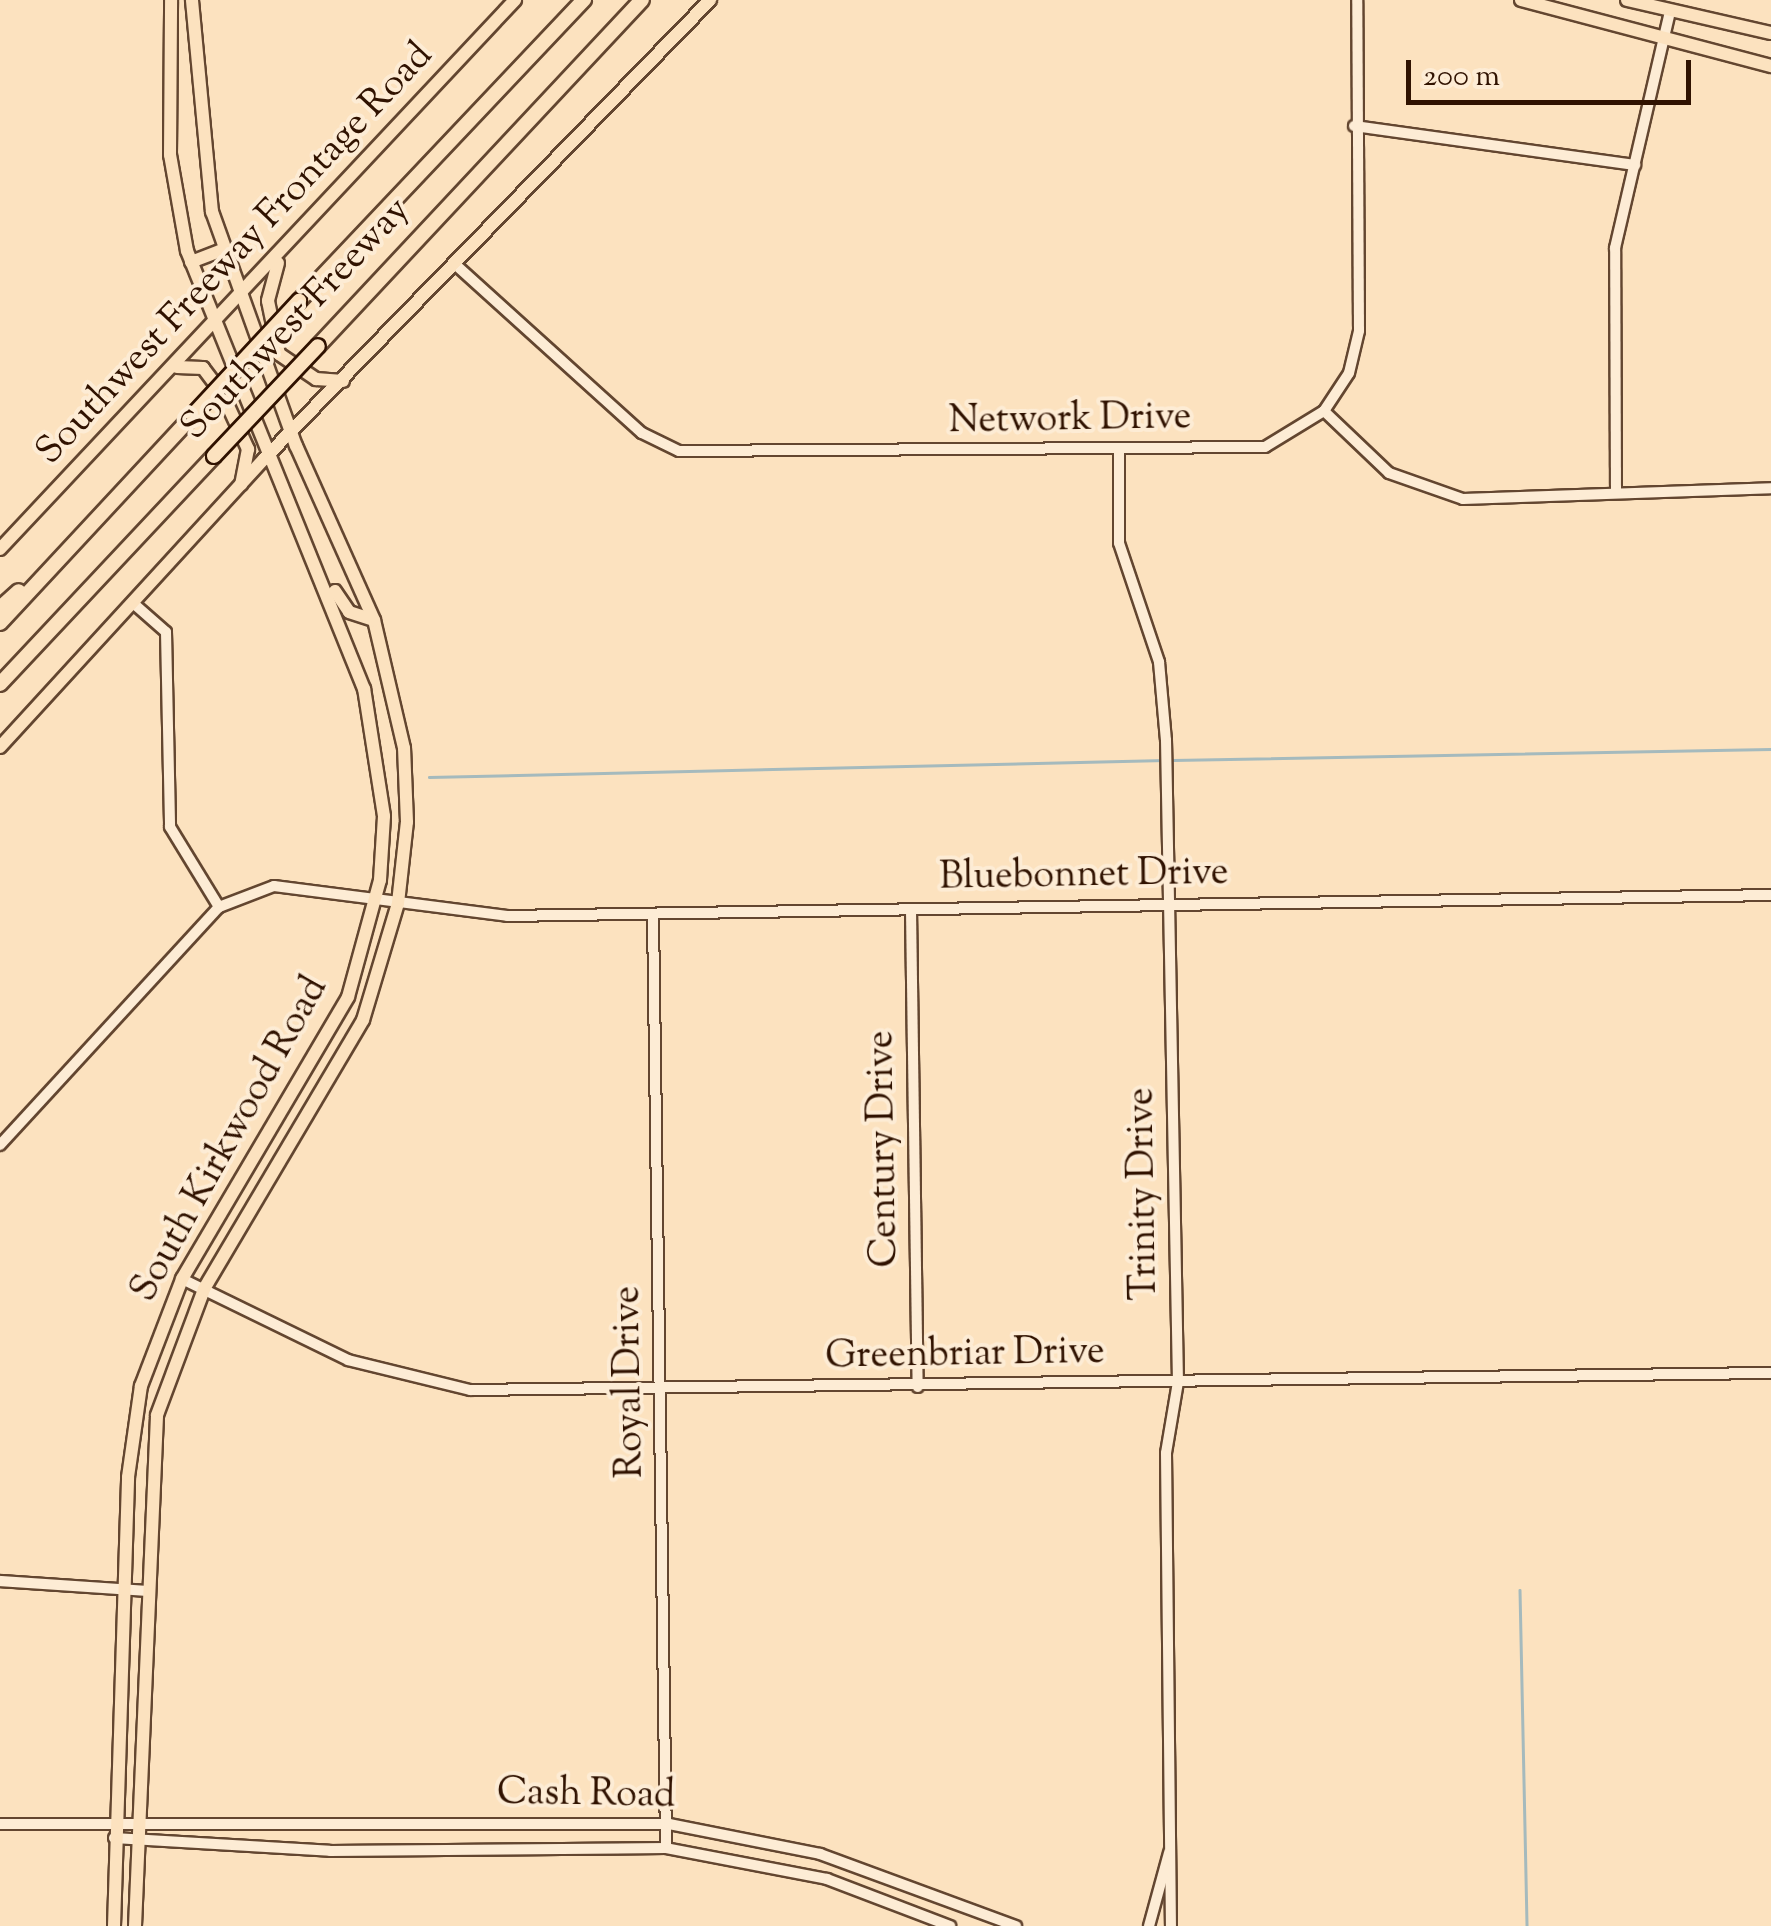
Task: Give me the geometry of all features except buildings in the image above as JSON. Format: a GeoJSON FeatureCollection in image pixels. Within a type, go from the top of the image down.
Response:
{"type":"FeatureCollection","features":[{"type":"Feature","properties":{"kind":"highway","name":"Southwest Freeway"},"geometry":{"type":"LineString","coordinates":[[0,623],[584,0]]}},
{"type":"Feature","properties":{"kind":"highway","name":"Southwest Freeway"},"geometry":{"type":"LineString","coordinates":[[0,684],[642,0]]}},
{"type":"Feature","properties":{"kind":"highway"},"geometry":{"type":"LineString","coordinates":[[0,608],[76,540]]}},
{"type":"Feature","properties":{"kind":"main road","name":"South Kirkwood Road"},"geometry":{"type":"LineString","coordinates":[[114,1926],[112,1830],[123,1589],[132,1440],[148,1360],[182,1279],[347,1000],[376,900],[379,751],[340,624],[264,459],[191,262],[170,155],[171,0]]}},
{"type":"Feature","properties":{"kind":"main road","name":"South Kirkwood Road"},"geometry":{"type":"LineString","coordinates":[[135,1926],[152,1442],[204,1290],[316,1106],[367,1009],[398,904],[407,780],[389,670],[374,620],[291,433],[222,250],[196,114],[192,0]]}},
{"type":"Feature","properties":{"kind":"main road","name":"Southwest Freeway Frontage Road"},"geometry":{"type":"LineString","coordinates":[[0,549],[242,301],[515,0]]}},
{"type":"Feature","properties":{"kind":"main road"},"geometry":{"type":"LineString","coordinates":[[0,747],[264,459],[457,266],[710,0]]}},
{"type":"Feature","properties":{"kind":"main road"},"geometry":{"type":"LineString","coordinates":[[1522,0],[1663,42],[1771,66]]}},
{"type":"Feature","properties":{"kind":"main road"},"geometry":{"type":"LineString","coordinates":[[1627,0],[1771,33]]}},
{"type":"Feature","properties":{"kind":"main road"},"geometry":{"type":"LineString","coordinates":[[191,262],[222,250]]}},
{"type":"Feature","properties":{"kind":"main road"},"geometry":{"type":"LineString","coordinates":[[278,261],[268,301],[279,354],[316,379],[343,381]]}},
{"type":"Feature","properties":{"kind":"main road"},"geometry":{"type":"LineString","coordinates":[[177,367],[203,368],[223,395],[248,449],[241,487]]}},
{"type":"Feature","properties":{"kind":"main road"},"geometry":{"type":"LineString","coordinates":[[319,572],[349,612],[374,620]]}},
{"type":"Feature","properties":{"kind":"main road"},"geometry":{"type":"LineString","coordinates":[[340,624],[367,631],[389,670]]}},
{"type":"Feature","properties":{"kind":"main road"},"geometry":{"type":"LineString","coordinates":[[347,1000],[367,1009]]}},
{"type":"Feature","properties":{"kind":"main road"},"geometry":{"type":"LineString","coordinates":[[294,1095],[316,1106]]}},
{"type":"Feature","properties":{"kind":"main road"},"geometry":{"type":"LineString","coordinates":[[132,1440],[152,1442]]}},
{"type":"Feature","properties":{"kind":"street","name":"Network Drive"},"geometry":{"type":"LineString","coordinates":[[457,266],[646,437],[680,450],[1264,446],[1324,411],[1349,373],[1358,331],[1354,126],[1358,0]]}},
{"type":"Feature","properties":{"kind":"street"},"geometry":{"type":"LineString","coordinates":[[1616,492],[1615,248],[1670,12]]}},
{"type":"Feature","properties":{"kind":"street"},"geometry":{"type":"LineString","coordinates":[[1354,126],[1635,165]]}},
{"type":"Feature","properties":{"kind":"street"},"geometry":{"type":"LineString","coordinates":[[1324,411],[1389,473],[1463,498],[1771,488]]}},
{"type":"Feature","properties":{"kind":"street","name":"Trinity Drive"},"geometry":{"type":"LineString","coordinates":[[1118,450],[1119,543],[1158,662],[1166,740],[1178,1382],[1166,1453],[1171,1926]]}},
{"type":"Feature","properties":{"kind":"street"},"geometry":{"type":"LineString","coordinates":[[0,1144],[219,907],[170,828],[166,632],[133,603]]}},
{"type":"Feature","properties":{"kind":"street","name":"Bluebonnet Drive"},"geometry":{"type":"LineString","coordinates":[[219,907],[274,886],[507,916],[1771,894]]}},
{"type":"Feature","properties":{"kind":"street","name":"Century Drive"},"geometry":{"type":"LineString","coordinates":[[911,910],[918,1388]]}},
{"type":"Feature","properties":{"kind":"street","name":"Royal Drive"},"geometry":{"type":"LineString","coordinates":[[654,915],[669,1824],[666,1848]]}},
{"type":"Feature","properties":{"kind":"street","name":"Greenbriar Drive"},"geometry":{"type":"LineString","coordinates":[[182,1279],[348,1360],[441,1385],[661,1390],[918,1388],[1771,1373]]}},
{"type":"Feature","properties":{"kind":"street"},"geometry":{"type":"LineString","coordinates":[[0,1581],[146,1591]]}},
{"type":"Feature","properties":{"kind":"street","name":"Cash Road"},"geometry":{"type":"LineString","coordinates":[[112,1830],[138,1822],[669,1824],[820,1854],[1016,1926]]}},
{"type":"Feature","properties":{"kind":"street"},"geometry":{"type":"LineString","coordinates":[[0,1824],[112,1830]]}},
{"type":"Feature","properties":{"kind":"street"},"geometry":{"type":"LineString","coordinates":[[471,1824],[472,1846]]}},
{"type":"Feature","properties":{"kind":"street","name":"Cash Road"},"geometry":{"type":"LineString","coordinates":[[112,1830],[138,1840],[330,1851],[472,1846],[666,1848],[814,1876],[950,1926]]}},
{"type":"Feature","properties":{"kind":"street","name":"Trinity Drive"},"geometry":{"type":"LineString","coordinates":[[1149,1926],[1171,1848]]}},
{"type":"Feature","properties":{"kind":"street"},"geometry":{"type":"LineString","coordinates":[[814,1876],[820,1854]]}},
{"type":"Feature","properties":{"kind":"street"},"geometry":{"type":"LineString","coordinates":[[922,1915],[930,1895]]}},
{"type":"Feature","properties":{"kind":"waterway"},"geometry":{"type":"LineString","coordinates":[[1173,760],[1771,749]]}},
{"type":"Feature","properties":{"kind":"waterway"},"geometry":{"type":"LineString","coordinates":[[429,777],[1165,760]]}},
{"type":"Feature","properties":{"kind":"waterway"},"geometry":{"type":"LineString","coordinates":[[1520,1590],[1527,1926]]}}]}
